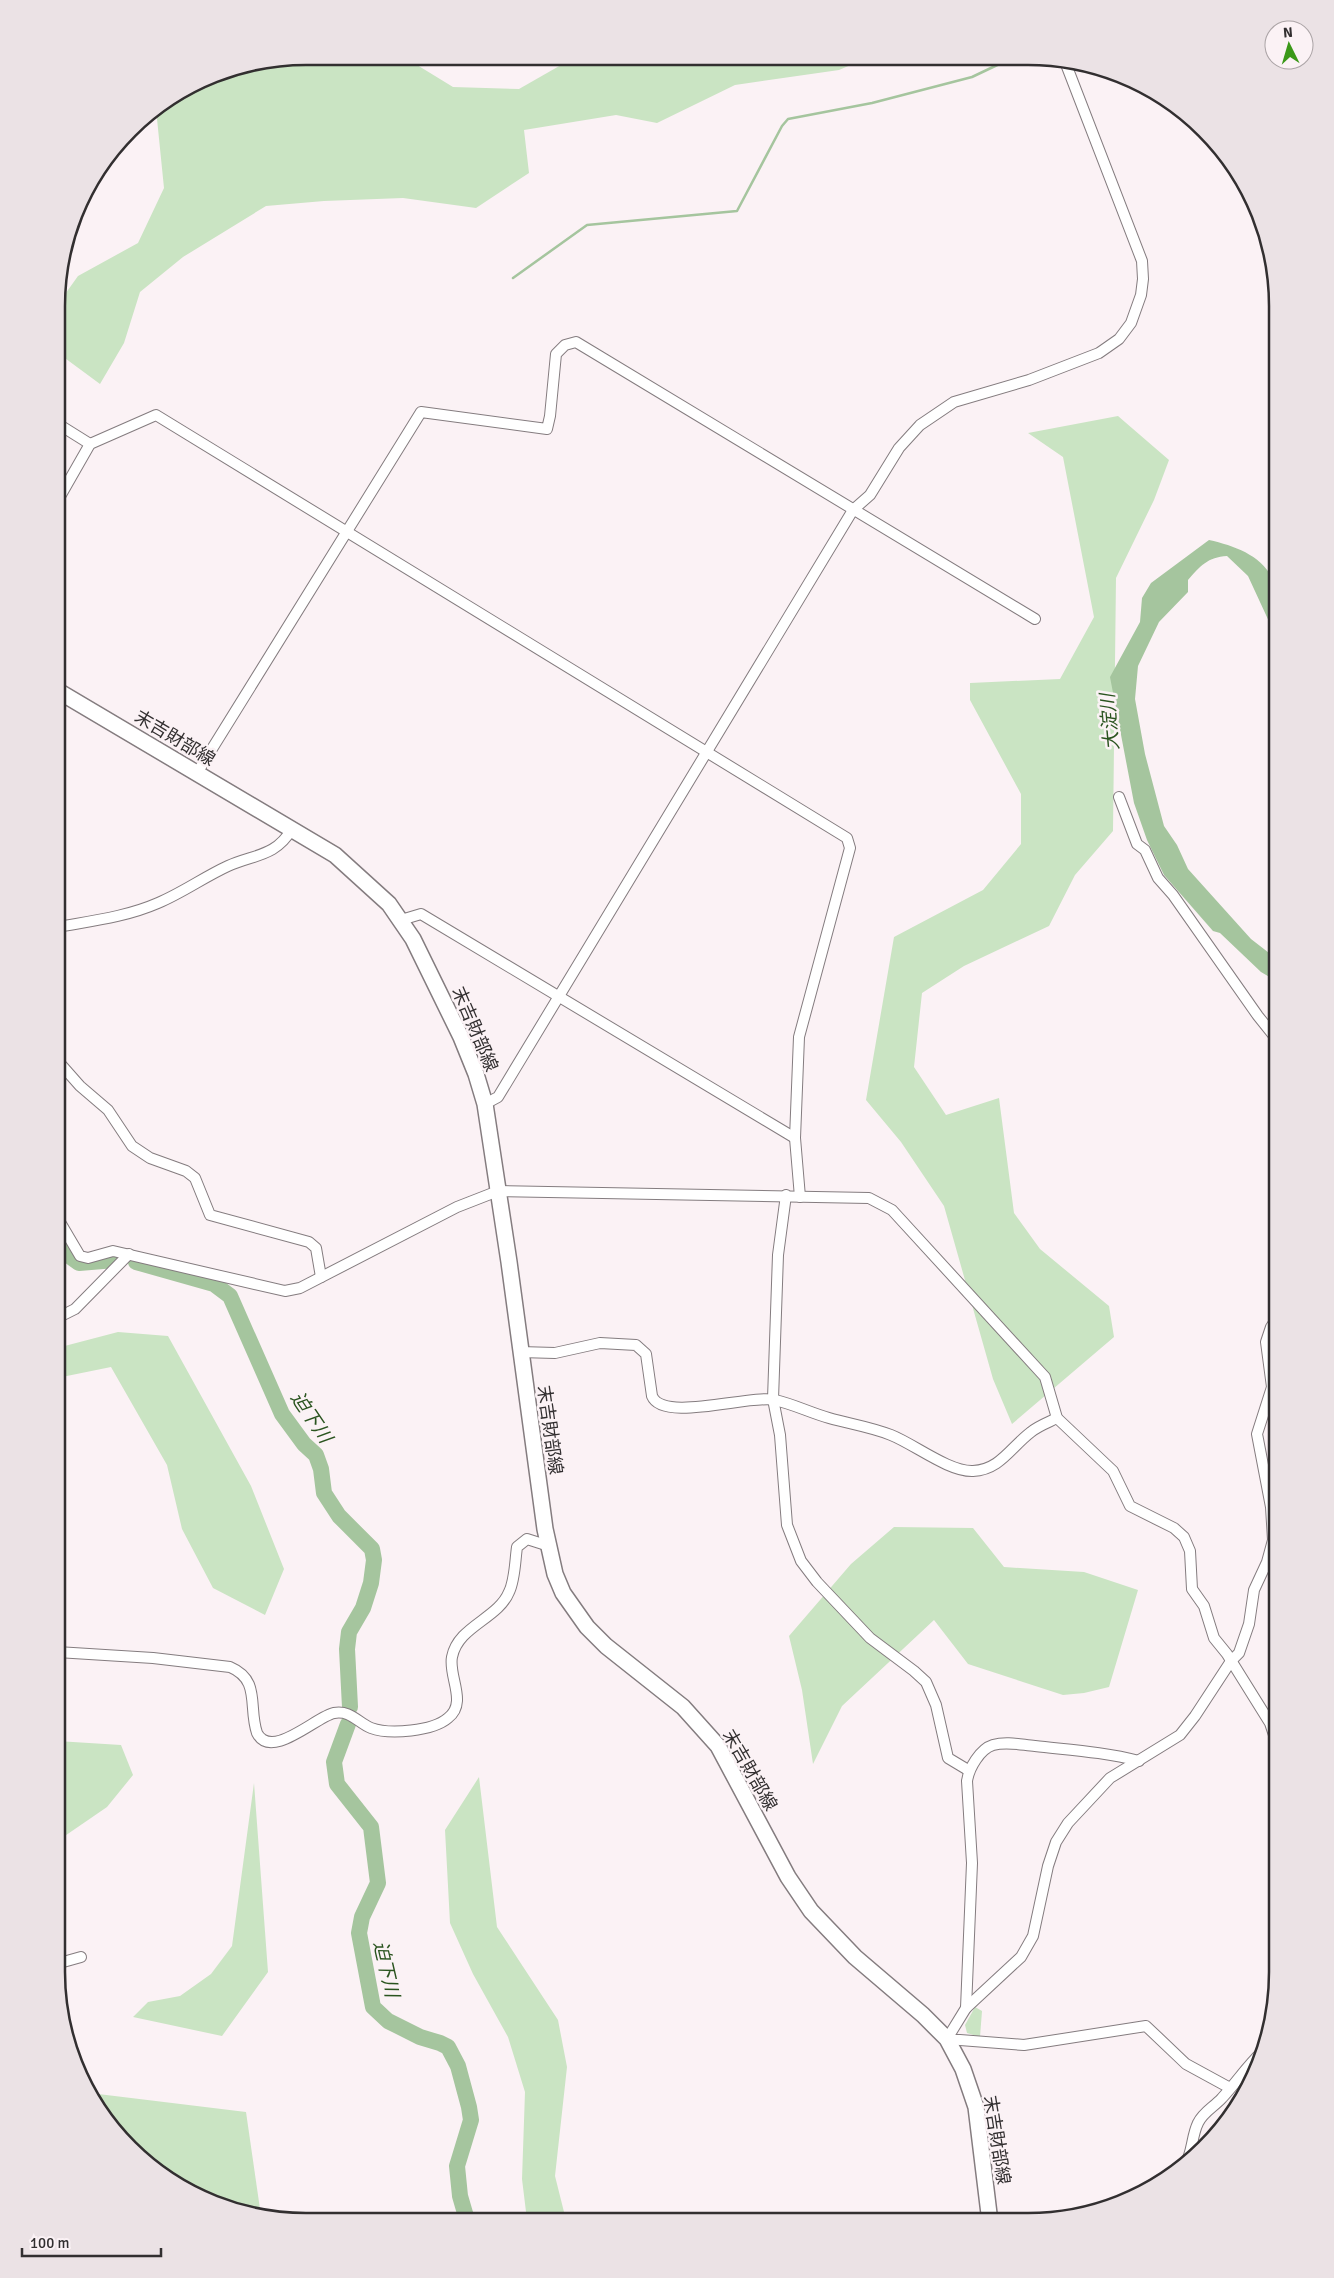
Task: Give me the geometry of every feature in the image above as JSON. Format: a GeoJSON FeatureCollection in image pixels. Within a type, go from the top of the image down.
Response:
{"type":"FeatureCollection","features":[{"type":"Feature","properties":{"kind":"main road","name":"末吉財部線"},"geometry":{"type":"LineString","coordinates":[[65,695],[335,855],[389,904],[412,938],[461,1037],[476,1074],[485,1104],[549,1546],[563,1594],[587,1627],[612,1652],[683,1708],[718,1746],[788,1877],[812,1911],[855,1957],[923,2015],[947,2039],[962,2069],[976,2107],[989,2213]]}},
{"type":"Feature","properties":{"kind":"street"},"geometry":{"type":"LineString","coordinates":[[485,1104],[498,1097],[854,510],[870,495],[899,448],[920,425],[954,402],[1029,380],[1099,353],[1119,339],[1131,323],[1140,295],[1143,272],[1142,261],[1068,69]]}},
{"type":"Feature","properties":{"kind":"street"},"geometry":{"type":"LineString","coordinates":[[197,773],[421,412],[547,428],[550,416],[556,354],[565,345],[576,342],[1035,619]]}},
{"type":"Feature","properties":{"kind":"street"},"geometry":{"type":"LineString","coordinates":[[65,488],[90,444],[156,415],[849,841],[850,848],[799,1037],[795,1138],[800,1197]]}},
{"type":"Feature","properties":{"kind":"street"},"geometry":{"type":"LineString","coordinates":[[65,428],[90,444]]}},
{"type":"Feature","properties":{"kind":"street"},"geometry":{"type":"LineString","coordinates":[[1119,797],[1129,830],[1137,844],[1145,850],[1158,878],[1173,895],[1269,1030]]}},
{"type":"Feature","properties":{"kind":"street"},"geometry":{"type":"LineString","coordinates":[[65,926],[129,913],[158,903],[214,872],[276,849],[292,829]]}},
{"type":"Feature","properties":{"kind":"street"},"geometry":{"type":"LineString","coordinates":[[401,920],[421,914],[795,1138]]}},
{"type":"Feature","properties":{"kind":"street"},"geometry":{"type":"LineString","coordinates":[[65,1069],[80,1086],[108,1110],[132,1146],[150,1158],[186,1171],[195,1178],[210,1215],[309,1242],[316,1248],[321,1277]]}},
{"type":"Feature","properties":{"kind":"street"},"geometry":{"type":"LineString","coordinates":[[65,1232],[80,1256],[88,1258],[113,1251],[285,1291],[300,1288],[457,1208],[498,1191],[869,1198],[892,1210],[1045,1377],[1057,1418],[1113,1471],[1130,1506],[1174,1528],[1184,1537],[1190,1551],[1192,1590],[1204,1606],[1214,1638],[1231,1661],[1269,1722]]}},
{"type":"Feature","properties":{"kind":"street"},"geometry":{"type":"LineString","coordinates":[[786,1195],[778,1255],[773,1399],[780,1435],[787,1524],[801,1561],[870,1638],[926,1682],[936,1704],[948,1758],[968,1770]]}},
{"type":"Feature","properties":{"kind":"street"},"geometry":{"type":"LineString","coordinates":[[65,1314],[75,1309],[129,1254]]}},
{"type":"Feature","properties":{"kind":"street"},"geometry":{"type":"LineString","coordinates":[[1269,1334],[1266,1342],[1269,1364]]}},
{"type":"Feature","properties":{"kind":"street"},"geometry":{"type":"LineString","coordinates":[[520,1352],[555,1353],[600,1343],[627,1342],[636,1345],[646,1354],[652,1396],[654,1401],[662,1406],[696,1407],[773,1399],[828,1418],[870,1428],[893,1436],[954,1467],[971,1472],[989,1469],[1031,1432],[1057,1418]]}},
{"type":"Feature","properties":{"kind":"street"},"geometry":{"type":"LineString","coordinates":[[1269,1396],[1257,1434],[1269,1497]]}},
{"type":"Feature","properties":{"kind":"street"},"geometry":{"type":"LineString","coordinates":[[65,1652],[153,1658],[230,1667],[243,1674],[248,1680],[252,1692],[258,1736],[269,1740],[286,1740],[328,1714],[337,1713],[358,1718],[375,1730],[400,1732],[424,1727],[447,1720],[456,1709],[457,1698],[452,1665],[455,1649],[463,1636],[497,1607],[509,1593],[517,1547],[527,1539],[549,1546]]}},
{"type":"Feature","properties":{"kind":"street"},"geometry":{"type":"LineString","coordinates":[[1230,2088],[1186,2064],[1146,2026],[1024,2045],[947,2039],[966,2008],[1021,1957],[1033,1936],[1048,1866],[1056,1842],[1068,1823],[1110,1778],[1180,1735],[1238,1653],[1249,1624],[1254,1590],[1269,1556]]}},
{"type":"Feature","properties":{"kind":"street"},"geometry":{"type":"LineString","coordinates":[[966,2008],[972,1863],[968,1770],[983,1752],[993,1745],[1016,1743],[1111,1754],[1139,1761]]}},
{"type":"Feature","properties":{"kind":"street"},"geometry":{"type":"LineString","coordinates":[[65,1961],[81,1957]]}},
{"type":"Feature","properties":{"kind":"street"},"geometry":{"type":"LineString","coordinates":[[1191,2149],[1192,2137],[1198,2120],[1251,2065]]}},
{"type":"Feature","properties":{"kind":"shaded area"},"geometry":{"type":"Polygon","coordinates":[[[306,65],[417,65],[453,87],[519,89],[561,65],[851,65],[839,70],[735,85],[657,123],[616,115],[524,130],[529,173],[476,208],[403,198],[324,201],[266,206],[183,257],[140,292],[124,343],[100,384],[65,358],[66,293],[78,276],[138,243],[164,188],[157,117],[185,97],[214,83],[243,73],[274,67],[306,65]]]}},
{"type":"Feature","properties":{"kind":"shaded area"},"geometry":{"type":"Polygon","coordinates":[[[1118,416],[1169,460],[1154,500],[1116,578],[1113,831],[1075,875],[1049,926],[964,966],[922,993],[914,1067],[946,1115],[999,1098],[1014,1213],[1040,1249],[1109,1306],[1114,1337],[1012,1424],[993,1379],[944,1206],[901,1142],[866,1100],[894,937],[983,890],[1021,844],[1021,794],[970,700],[970,683],[1060,679],[1094,617],[1063,457],[1028,433],[1118,416]]]}},
{"type":"Feature","properties":{"kind":"shaded area"},"geometry":{"type":"Polygon","coordinates":[[[1209,540],[1243,551],[1261,563],[1269,572],[1269,622],[1248,576],[1227,556],[1209,560],[1192,575],[1188,580],[1188,592],[1159,622],[1138,666],[1135,699],[1145,754],[1164,826],[1177,845],[1188,869],[1251,939],[1269,953],[1269,977],[1261,972],[1220,933],[1213,931],[1164,875],[1147,840],[1134,803],[1110,677],[1140,622],[1142,598],[1151,583],[1209,540]]]}},
{"type":"Feature","properties":{"kind":"shaded area"},"geometry":{"type":"Polygon","coordinates":[[[118,1332],[168,1336],[251,1486],[284,1569],[265,1615],[213,1588],[182,1529],[167,1465],[111,1367],[65,1376],[65,1346],[118,1332]]]}},
{"type":"Feature","properties":{"kind":"shaded area"},"geometry":{"type":"Polygon","coordinates":[[[894,1527],[973,1528],[1004,1567],[1084,1572],[1138,1590],[1109,1687],[1084,1693],[1063,1695],[968,1664],[934,1620],[842,1706],[813,1764],[802,1690],[789,1636],[851,1564],[894,1527]]]}},
{"type":"Feature","properties":{"kind":"shaded area"},"geometry":{"type":"Polygon","coordinates":[[[65,1742],[121,1745],[133,1775],[107,1807],[65,1836],[65,1742]]]}},
{"type":"Feature","properties":{"kind":"shaded area"},"geometry":{"type":"Polygon","coordinates":[[[479,1777],[497,1927],[558,2020],[567,2067],[555,2176],[564,2213],[526,2213],[522,2179],[525,2092],[508,2037],[473,1974],[450,1923],[445,1830],[479,1777]]]}},
{"type":"Feature","properties":{"kind":"shaded area"},"geometry":{"type":"Polygon","coordinates":[[[254,1783],[268,1972],[222,2036],[133,2017],[148,2002],[180,1996],[211,1974],[232,1946],[254,1783]]]}},
{"type":"Feature","properties":{"kind":"shaded area"},"geometry":{"type":"Polygon","coordinates":[[[975,2007],[982,2011],[980,2037],[967,2033],[965,2025],[975,2007]]]}},
{"type":"Feature","properties":{"kind":"shaded area"},"geometry":{"type":"Polygon","coordinates":[[[98,2094],[246,2112],[260,2208],[243,2205],[214,2195],[185,2181],[159,2163],[125,2131],[98,2094]]]}},
{"type":"Feature","properties":{"kind":"waterway"},"geometry":{"type":"LineString","coordinates":[[513,278],[587,225],[737,211],[782,126],[788,119],[872,103],[972,77],[997,65]]}},
{"type":"Feature","properties":{"kind":"waterway","name":"迫下川"},"geometry":{"type":"LineString","coordinates":[[65,1246],[72,1258],[79,1263],[115,1260]]}},
{"type":"Feature","properties":{"kind":"waterway","name":"迫下川"},"geometry":{"type":"LineString","coordinates":[[136,1262],[214,1284],[230,1296],[282,1414],[304,1444],[316,1455],[321,1469],[324,1493],[339,1516],[372,1549],[374,1560],[371,1583],[363,1608],[349,1632],[347,1649],[350,1707]]}},
{"type":"Feature","properties":{"kind":"waterway","name":"迫下川"},"geometry":{"type":"LineString","coordinates":[[348,1724],[334,1762],[337,1784],[371,1827],[378,1883],[362,1917],[359,1933],[373,2007],[388,2021],[420,2037],[448,2047],[458,2066],[471,2120],[457,2166],[460,2196],[465,2213]]}},
{"type":"Feature","properties":{"kind":"water label","name":"大淀川"},"geometry":{"type":"Point","coordinates":[1109,722]}}]}
